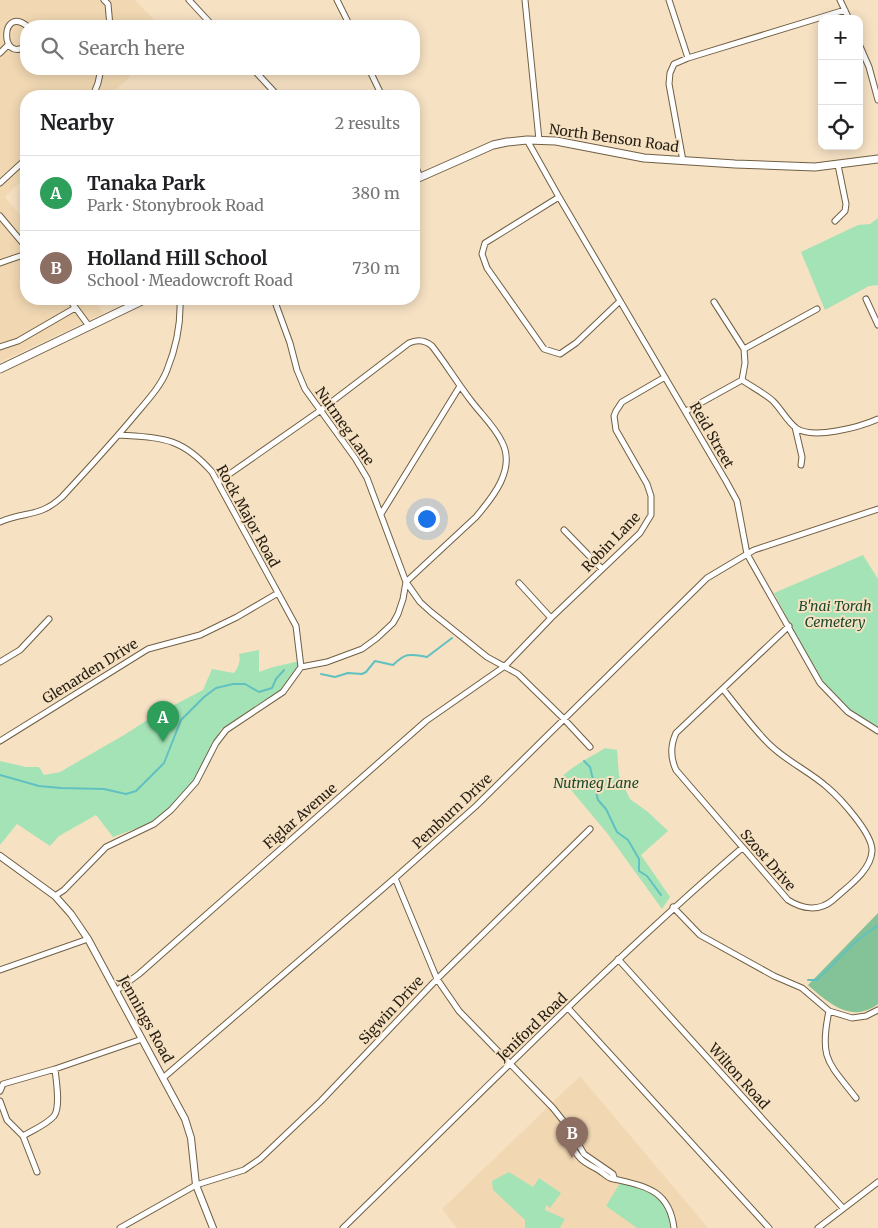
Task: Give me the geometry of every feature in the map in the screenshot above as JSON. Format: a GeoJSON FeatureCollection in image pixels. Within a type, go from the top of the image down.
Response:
{"type":"FeatureCollection","features":[{"type":"Feature","properties":{"kind":"main road","name":"North Benson Road"},"geometry":{"type":"LineString","coordinates":[[420,177],[493,145],[527,140],[582,145],[644,158],[683,161],[798,167],[838,165],[878,159]]}},
{"type":"Feature","properties":{"kind":"main road"},"geometry":{"type":"LineString","coordinates":[[0,369],[133,305]]}},
{"type":"Feature","properties":{"kind":"street"},"geometry":{"type":"LineString","coordinates":[[104,0],[108,4],[109,20]]}},
{"type":"Feature","properties":{"kind":"street"},"geometry":{"type":"LineString","coordinates":[[189,0],[208,20]]}},
{"type":"Feature","properties":{"kind":"street"},"geometry":{"type":"LineString","coordinates":[[337,0],[347,20]]}},
{"type":"Feature","properties":{"kind":"street"},"geometry":{"type":"LineString","coordinates":[[525,0],[539,140]]}},
{"type":"Feature","properties":{"kind":"street"},"geometry":{"type":"LineString","coordinates":[[669,0],[688,58]]}},
{"type":"Feature","properties":{"kind":"street"},"geometry":{"type":"LineString","coordinates":[[840,0],[847,15]]}},
{"type":"Feature","properties":{"kind":"street"},"geometry":{"type":"LineString","coordinates":[[683,161],[669,78],[674,64],[688,58],[845,10]]}},
{"type":"Feature","properties":{"kind":"street"},"geometry":{"type":"LineString","coordinates":[[20,23],[10,25],[4,35],[8,45],[16,49],[20,48]]}},
{"type":"Feature","properties":{"kind":"street"},"geometry":{"type":"LineString","coordinates":[[0,53],[8,45]]}},
{"type":"Feature","properties":{"kind":"street"},"geometry":{"type":"LineString","coordinates":[[863,53],[869,67],[878,100]]}},
{"type":"Feature","properties":{"kind":"street"},"geometry":{"type":"LineString","coordinates":[[95,90],[100,75]]}},
{"type":"Feature","properties":{"kind":"street"},"geometry":{"type":"LineString","coordinates":[[259,75],[272,90]]}},
{"type":"Feature","properties":{"kind":"street"},"geometry":{"type":"LineString","coordinates":[[372,75],[379,90]]}},
{"type":"Feature","properties":{"kind":"street","name":"Reid Street"},"geometry":{"type":"LineString","coordinates":[[527,140],[620,302],[686,411],[737,502],[747,554],[820,683],[848,712],[878,731]]}},
{"type":"Feature","properties":{"kind":"street"},"geometry":{"type":"LineString","coordinates":[[0,183],[20,165]]}},
{"type":"Feature","properties":{"kind":"street"},"geometry":{"type":"LineString","coordinates":[[836,220],[845,211],[846,204],[838,165]]}},
{"type":"Feature","properties":{"kind":"street"},"geometry":{"type":"LineString","coordinates":[[559,197],[485,243],[482,254],[487,268],[544,349],[560,354],[576,343],[620,302]]}},
{"type":"Feature","properties":{"kind":"street"},"geometry":{"type":"LineString","coordinates":[[0,216],[20,240]]}},
{"type":"Feature","properties":{"kind":"street"},"geometry":{"type":"LineString","coordinates":[[2,261],[20,256]]}},
{"type":"Feature","properties":{"kind":"street"},"geometry":{"type":"LineString","coordinates":[[866,299],[878,325]]}},
{"type":"Feature","properties":{"kind":"street"},"geometry":{"type":"LineString","coordinates":[[714,302],[744,349],[745,363],[742,380]]}},
{"type":"Feature","properties":{"kind":"street"},"geometry":{"type":"LineString","coordinates":[[74,305],[89,326]]}},
{"type":"Feature","properties":{"kind":"street"},"geometry":{"type":"LineString","coordinates":[[0,522],[42,512],[52,507],[119,435],[154,393],[167,371],[178,334],[180,305]]}},
{"type":"Feature","properties":{"kind":"street","name":"Nutmeg Lane"},"geometry":{"type":"LineString","coordinates":[[276,305],[290,343],[300,380],[363,471],[406,582],[416,597],[431,612],[487,657],[518,674],[590,747]]}},
{"type":"Feature","properties":{"kind":"street"},"geometry":{"type":"LineString","coordinates":[[0,347],[18,341],[76,308]]}},
{"type":"Feature","properties":{"kind":"street"},"geometry":{"type":"LineString","coordinates":[[744,349],[817,309]]}},
{"type":"Feature","properties":{"kind":"street"},"geometry":{"type":"LineString","coordinates":[[55,896],[64,890],[106,847],[154,824],[171,810],[196,782],[216,744],[226,730],[283,692],[301,667],[327,662],[362,649],[393,623],[403,599],[406,582],[476,517],[493,495],[504,474],[506,458],[502,440],[432,346],[422,340],[410,343],[321,410],[218,482]]}},
{"type":"Feature","properties":{"kind":"street","name":"Robin Lane"},"geometry":{"type":"LineString","coordinates":[[505,666],[551,618],[640,533],[649,519],[652,511],[650,489],[614,426],[616,411],[622,402],[665,377]]}},
{"type":"Feature","properties":{"kind":"street"},"geometry":{"type":"LineString","coordinates":[[686,411],[742,380]]}},
{"type":"Feature","properties":{"kind":"street"},"geometry":{"type":"LineString","coordinates":[[742,380],[774,402],[795,427],[802,457],[801,465]]}},
{"type":"Feature","properties":{"kind":"street"},"geometry":{"type":"LineString","coordinates":[[381,514],[460,386]]}},
{"type":"Feature","properties":{"kind":"street"},"geometry":{"type":"LineString","coordinates":[[795,427],[806,431],[835,431],[862,426],[878,419]]}},
{"type":"Feature","properties":{"kind":"street","name":"Rock Major Road"},"geometry":{"type":"LineString","coordinates":[[119,435],[163,438],[178,443],[197,456],[212,472],[296,626],[301,667]]}},
{"type":"Feature","properties":{"kind":"street","name":"Pemburn Drive"},"geometry":{"type":"LineString","coordinates":[[164,1078],[476,806],[699,584],[754,550],[878,509]]}},
{"type":"Feature","properties":{"kind":"street"},"geometry":{"type":"LineString","coordinates":[[564,530],[602,569]]}},
{"type":"Feature","properties":{"kind":"street"},"geometry":{"type":"LineString","coordinates":[[519,584],[551,618]]}},
{"type":"Feature","properties":{"kind":"street","name":"Glenarden Drive"},"geometry":{"type":"LineString","coordinates":[[0,741],[148,648],[200,635],[278,594]]}},
{"type":"Feature","properties":{"kind":"street"},"geometry":{"type":"LineString","coordinates":[[0,662],[20,650],[49,619]]}},
{"type":"Feature","properties":{"kind":"street","name":"Szost Drive"},"geometry":{"type":"LineString","coordinates":[[723,689],[770,746],[828,787],[861,824],[870,839],[871,858],[866,868],[830,902],[814,908],[807,908],[798,906],[788,900],[676,770],[672,762],[672,741],[676,733],[789,626]]}},
{"type":"Feature","properties":{"kind":"street","name":"Figlar Avenue"},"geometry":{"type":"LineString","coordinates":[[116,991],[138,974],[426,721],[505,666]]}},
{"type":"Feature","properties":{"kind":"street","name":"Sigwin Drive"},"geometry":{"type":"LineString","coordinates":[[120,1228],[173,1197],[196,1186],[244,1170],[260,1159],[321,1101],[437,979],[590,829]]}},
{"type":"Feature","properties":{"kind":"street","name":"Jeniford Road"},"geometry":{"type":"LineString","coordinates":[[343,1228],[618,959],[742,848]]}},
{"type":"Feature","properties":{"kind":"street","name":"Jennings Road"},"geometry":{"type":"LineString","coordinates":[[0,856],[55,896],[71,914],[88,939],[164,1078],[189,1129],[196,1186],[213,1228]]}},
{"type":"Feature","properties":{"kind":"street"},"geometry":{"type":"LineString","coordinates":[[395,878],[437,979],[459,1010],[512,1063],[553,1108],[569,1128],[584,1154],[613,1174],[614,1177],[634,1183],[658,1194],[670,1209],[674,1228]]}},
{"type":"Feature","properties":{"kind":"street"},"geometry":{"type":"LineString","coordinates":[[673,908],[700,935],[774,976],[802,988],[829,1011],[852,1018],[866,1016],[878,1010]]}},
{"type":"Feature","properties":{"kind":"street"},"geometry":{"type":"LineString","coordinates":[[0,970],[88,939]]}},
{"type":"Feature","properties":{"kind":"street","name":"Wilton Road"},"geometry":{"type":"LineString","coordinates":[[618,959],[843,1208]]}},
{"type":"Feature","properties":{"kind":"street"},"geometry":{"type":"LineString","coordinates":[[568,1008],[769,1228]]}},
{"type":"Feature","properties":{"kind":"street"},"geometry":{"type":"LineString","coordinates":[[829,1011],[824,1041],[826,1054],[834,1071],[856,1098]]}},
{"type":"Feature","properties":{"kind":"street"},"geometry":{"type":"LineString","coordinates":[[0,1091],[3,1084],[55,1069],[142,1039]]}},
{"type":"Feature","properties":{"kind":"street"},"geometry":{"type":"LineString","coordinates":[[23,1136],[46,1123],[55,1115],[58,1105],[55,1069]]}},
{"type":"Feature","properties":{"kind":"street"},"geometry":{"type":"LineString","coordinates":[[0,1101],[7,1120],[23,1136],[37,1172]]}},
{"type":"Feature","properties":{"kind":"street"},"geometry":{"type":"LineString","coordinates":[[818,1228],[878,1182]]}},
{"type":"Feature","properties":{"kind":"shaded area"},"geometry":{"type":"Polygon","coordinates":[[[0,0],[135,0],[154,20],[20,20],[20,75],[132,75],[115,90],[20,90],[20,182],[5,197],[20,215],[20,305],[97,305],[104,313],[0,362],[0,0]]]}},
{"type":"Feature","properties":{"kind":"shaded area"},"geometry":{"type":"Polygon","coordinates":[[[580,1076],[708,1228],[457,1228],[442,1209],[580,1076]]]}},
{"type":"Feature","properties":{"kind":"green space"},"geometry":{"type":"Polygon","coordinates":[[[878,218],[878,285],[869,286],[825,310],[801,252],[858,225],[870,224],[878,218]]]}},
{"type":"Feature","properties":{"kind":"green space","name":"B'nai Torah Cemetery"},"geometry":{"type":"Polygon","coordinates":[[[863,555],[878,579],[878,727],[859,717],[828,688],[804,651],[774,593],[863,555]]]}},
{"type":"Feature","properties":{"kind":"green space"},"geometry":{"type":"Polygon","coordinates":[[[259,650],[259,672],[300,661],[300,668],[282,690],[231,725],[221,729],[193,783],[170,807],[151,823],[113,837],[96,815],[59,836],[50,846],[17,824],[0,845],[0,761],[26,767],[39,767],[44,775],[60,772],[155,715],[203,690],[212,669],[234,673],[239,664],[239,654],[259,650]]]}},
{"type":"Feature","properties":{"kind":"green space","name":"Nutmeg Lane"},"geometry":{"type":"Polygon","coordinates":[[[605,748],[617,750],[619,776],[630,799],[648,812],[668,831],[641,855],[670,897],[662,909],[607,833],[561,778],[577,765],[605,748]]]}},
{"type":"Feature","properties":{"kind":"green space"},"geometry":{"type":"Polygon","coordinates":[[[878,913],[878,1004],[868,1010],[859,1012],[841,1009],[808,985],[878,913]]]}},
{"type":"Feature","properties":{"kind":"green space"},"geometry":{"type":"Polygon","coordinates":[[[509,1172],[533,1187],[539,1178],[561,1193],[550,1208],[546,1205],[545,1210],[565,1219],[561,1228],[525,1228],[525,1220],[493,1190],[492,1181],[509,1172]]]}},
{"type":"Feature","properties":{"kind":"green space"},"geometry":{"type":"Polygon","coordinates":[[[622,1180],[649,1189],[670,1209],[673,1228],[637,1228],[606,1206],[622,1180]]]}},
{"type":"Feature","properties":{"kind":"waterway"},"geometry":{"type":"LineString","coordinates":[[321,674],[335,677],[348,673],[362,674],[375,661],[393,665],[408,655],[427,657],[452,638]]}},
{"type":"Feature","properties":{"kind":"waterway"},"geometry":{"type":"LineString","coordinates":[[0,775],[39,786],[104,789],[126,794],[136,791],[164,763],[181,720],[204,697],[216,688],[233,684],[245,684],[259,692],[272,688],[276,679],[284,670]]}},
{"type":"Feature","properties":{"kind":"waterway"},"geometry":{"type":"LineString","coordinates":[[584,761],[590,767],[598,800],[606,809],[617,832],[628,840],[639,859],[639,871],[647,876],[661,895]]}},
{"type":"Feature","properties":{"kind":"waterway"},"geometry":{"type":"LineString","coordinates":[[808,980],[817,980],[855,942],[878,925]]}},
{"type":"Feature","properties":{"kind":"place","name":"Tanaka Park"},"geometry":{"type":"Point","coordinates":[163,742]}},
{"type":"Feature","properties":{"kind":"place","name":"Holland Hill School"},"geometry":{"type":"Point","coordinates":[572,1158]}}]}
